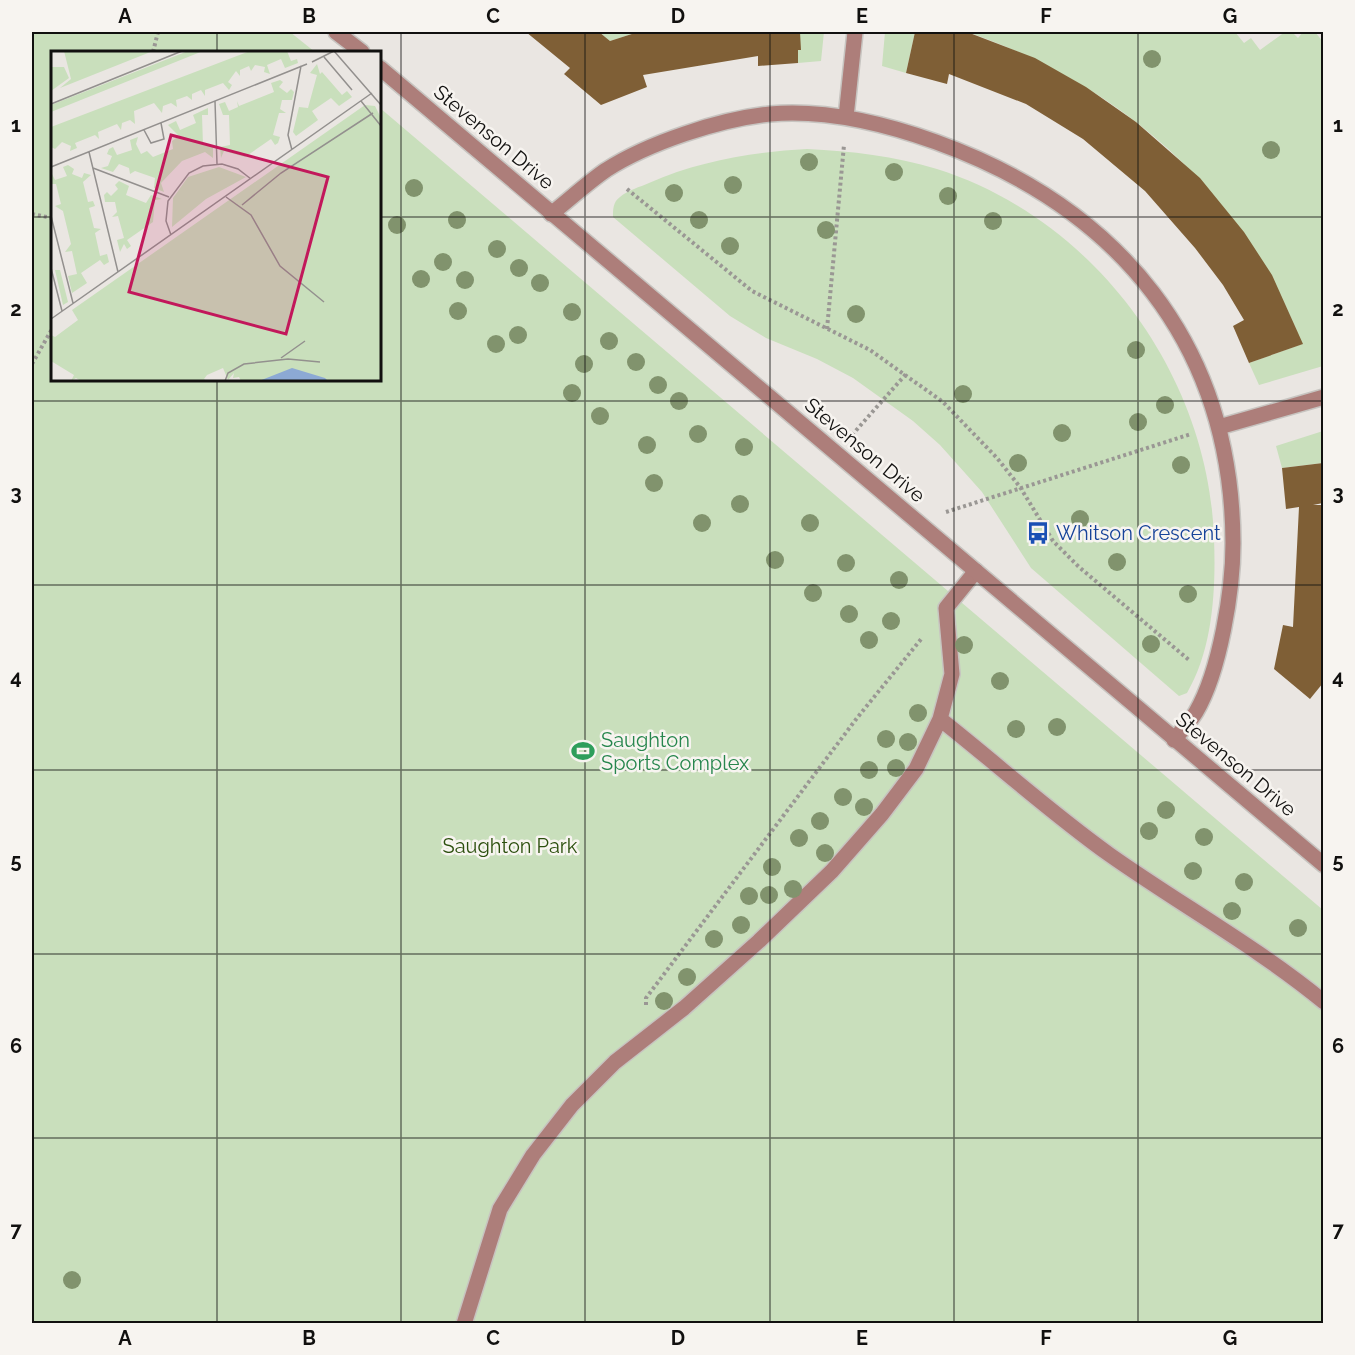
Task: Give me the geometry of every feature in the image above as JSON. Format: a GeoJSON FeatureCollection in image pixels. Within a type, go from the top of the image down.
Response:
{"type":"FeatureCollection","features":[{"type":"Feature","properties":{"kind":"street"},"geometry":{"type":"LineString","coordinates":[[336,32],[361,51]]}},
{"type":"Feature","properties":{"kind":"street"},"geometry":{"type":"LineString","coordinates":[[846,117],[855,32]]}},
{"type":"Feature","properties":{"kind":"street","name":"Stevenson Drive"},"geometry":{"type":"LineString","coordinates":[[381,69],[1323,865]]}},
{"type":"Feature","properties":{"kind":"street"},"geometry":{"type":"LineString","coordinates":[[551,214],[607,169],[679,136],[744,120],[792,114],[846,117],[917,135],[962,152],[1038,191],[1086,223],[1126,260],[1160,300],[1191,354],[1220,427],[1228,470],[1233,515],[1233,563],[1226,612],[1210,677],[1196,712],[1174,740]]}},
{"type":"Feature","properties":{"kind":"street"},"geometry":{"type":"LineString","coordinates":[[1220,427],[1323,397]]}},
{"type":"Feature","properties":{"kind":"street"},"geometry":{"type":"LineString","coordinates":[[464,1323],[500,1209],[533,1155],[572,1105],[615,1062],[759,941],[832,871],[882,814],[916,769],[940,718],[952,674],[946,608],[976,572]]}},
{"type":"Feature","properties":{"kind":"street"},"geometry":{"type":"LineString","coordinates":[[940,718],[1108,853],[1186,907],[1284,969],[1323,1002]]}},
{"type":"Feature","properties":{"kind":"path"},"geometry":{"type":"LineString","coordinates":[[153,51],[158,32]]}},
{"type":"Feature","properties":{"kind":"path"},"geometry":{"type":"LineString","coordinates":[[827,329],[846,117]]}},
{"type":"Feature","properties":{"kind":"path"},"geometry":{"type":"LineString","coordinates":[[607,169],[742,284],[769,302],[870,350],[906,374],[965,423],[1020,487],[1047,533],[1079,567],[1210,677]]}},
{"type":"Feature","properties":{"kind":"path"},"geometry":{"type":"LineString","coordinates":[[32,214],[51,218]]}},
{"type":"Feature","properties":{"kind":"path"},"geometry":{"type":"LineString","coordinates":[[32,364],[51,331]]}},
{"type":"Feature","properties":{"kind":"path"},"geometry":{"type":"LineString","coordinates":[[835,453],[906,374]]}},
{"type":"Feature","properties":{"kind":"path"},"geometry":{"type":"LineString","coordinates":[[917,521],[1020,487],[1220,427]]}},
{"type":"Feature","properties":{"kind":"path"},"geometry":{"type":"LineString","coordinates":[[649,1035],[646,998],[857,718],[946,608]]}},
{"type":"Feature","properties":{"kind":"green space","name":"Saughton Park"},"geometry":{"type":"Polygon","coordinates":[[[32,32],[290,32],[314,51],[51,51],[51,381],[381,381],[381,109],[1323,910],[1323,1323],[32,1323],[32,32]]]}},
{"type":"Feature","properties":{"kind":"green space"},"geometry":{"type":"Polygon","coordinates":[[[599,32],[638,32],[610,41],[599,32]]]}},
{"type":"Feature","properties":{"kind":"green space"},"geometry":{"type":"Polygon","coordinates":[[[797,32],[824,32],[821,61],[798,63],[797,32]]]}},
{"type":"Feature","properties":{"kind":"green space"},"geometry":{"type":"Polygon","coordinates":[[[885,32],[915,32],[906,73],[882,66],[885,32]]]}},
{"type":"Feature","properties":{"kind":"green space"},"geometry":{"type":"Polygon","coordinates":[[[967,32],[1235,32],[1244,43],[1251,38],[1260,50],[1285,32],[1292,32],[1298,38],[1303,32],[1315,32],[1324,43],[1323,366],[1259,385],[1249,363],[1302,344],[1277,289],[1247,238],[1211,192],[1170,150],[1124,113],[1075,81],[1023,54],[967,32]]]}},
{"type":"Feature","properties":{"kind":"green space"},"geometry":{"type":"Polygon","coordinates":[[[807,149],[889,157],[937,169],[994,193],[1046,225],[1093,265],[1133,311],[1166,363],[1191,419],[1207,478],[1214,539],[1213,598],[1202,657],[1187,693],[1179,696],[1031,568],[982,492],[940,445],[913,421],[853,378],[817,359],[766,338],[730,316],[613,217],[615,203],[623,195],[668,175],[726,159],[767,152],[807,149]]]}},
{"type":"Feature","properties":{"kind":"green space"},"geometry":{"type":"Polygon","coordinates":[[[1323,431],[1323,463],[1282,468],[1276,446],[1323,431]]]}},
{"type":"Feature","properties":{"kind":"building"},"geometry":{"type":"Polygon","coordinates":[[[526,32],[599,32],[610,41],[638,32],[800,32],[801,50],[798,50],[798,63],[758,66],[758,56],[643,75],[647,87],[601,105],[564,74],[570,68],[526,32]]]}},
{"type":"Feature","properties":{"kind":"building"},"geometry":{"type":"Polygon","coordinates":[[[915,32],[967,32],[1035,58],[1086,87],[1136,122],[1200,178],[1244,232],[1272,275],[1303,344],[1249,363],[1233,326],[1244,320],[1223,285],[1195,248],[1145,191],[1083,139],[1026,104],[949,74],[947,84],[906,73],[915,32]]]}},
{"type":"Feature","properties":{"kind":"building"},"geometry":{"type":"Polygon","coordinates":[[[1323,463],[1323,503],[1313,505],[1323,505],[1323,683],[1310,699],[1274,669],[1283,625],[1293,627],[1299,507],[1286,509],[1282,468],[1323,463]]]}},
{"type":"Feature","properties":{"kind":"place","name":"Whitson Crescent"},"geometry":{"type":"Point","coordinates":[1038,533]}},
{"type":"Feature","properties":{"kind":"place","name":"Saughton Sports Complex"},"geometry":{"type":"Point","coordinates":[583,751]}}]}
